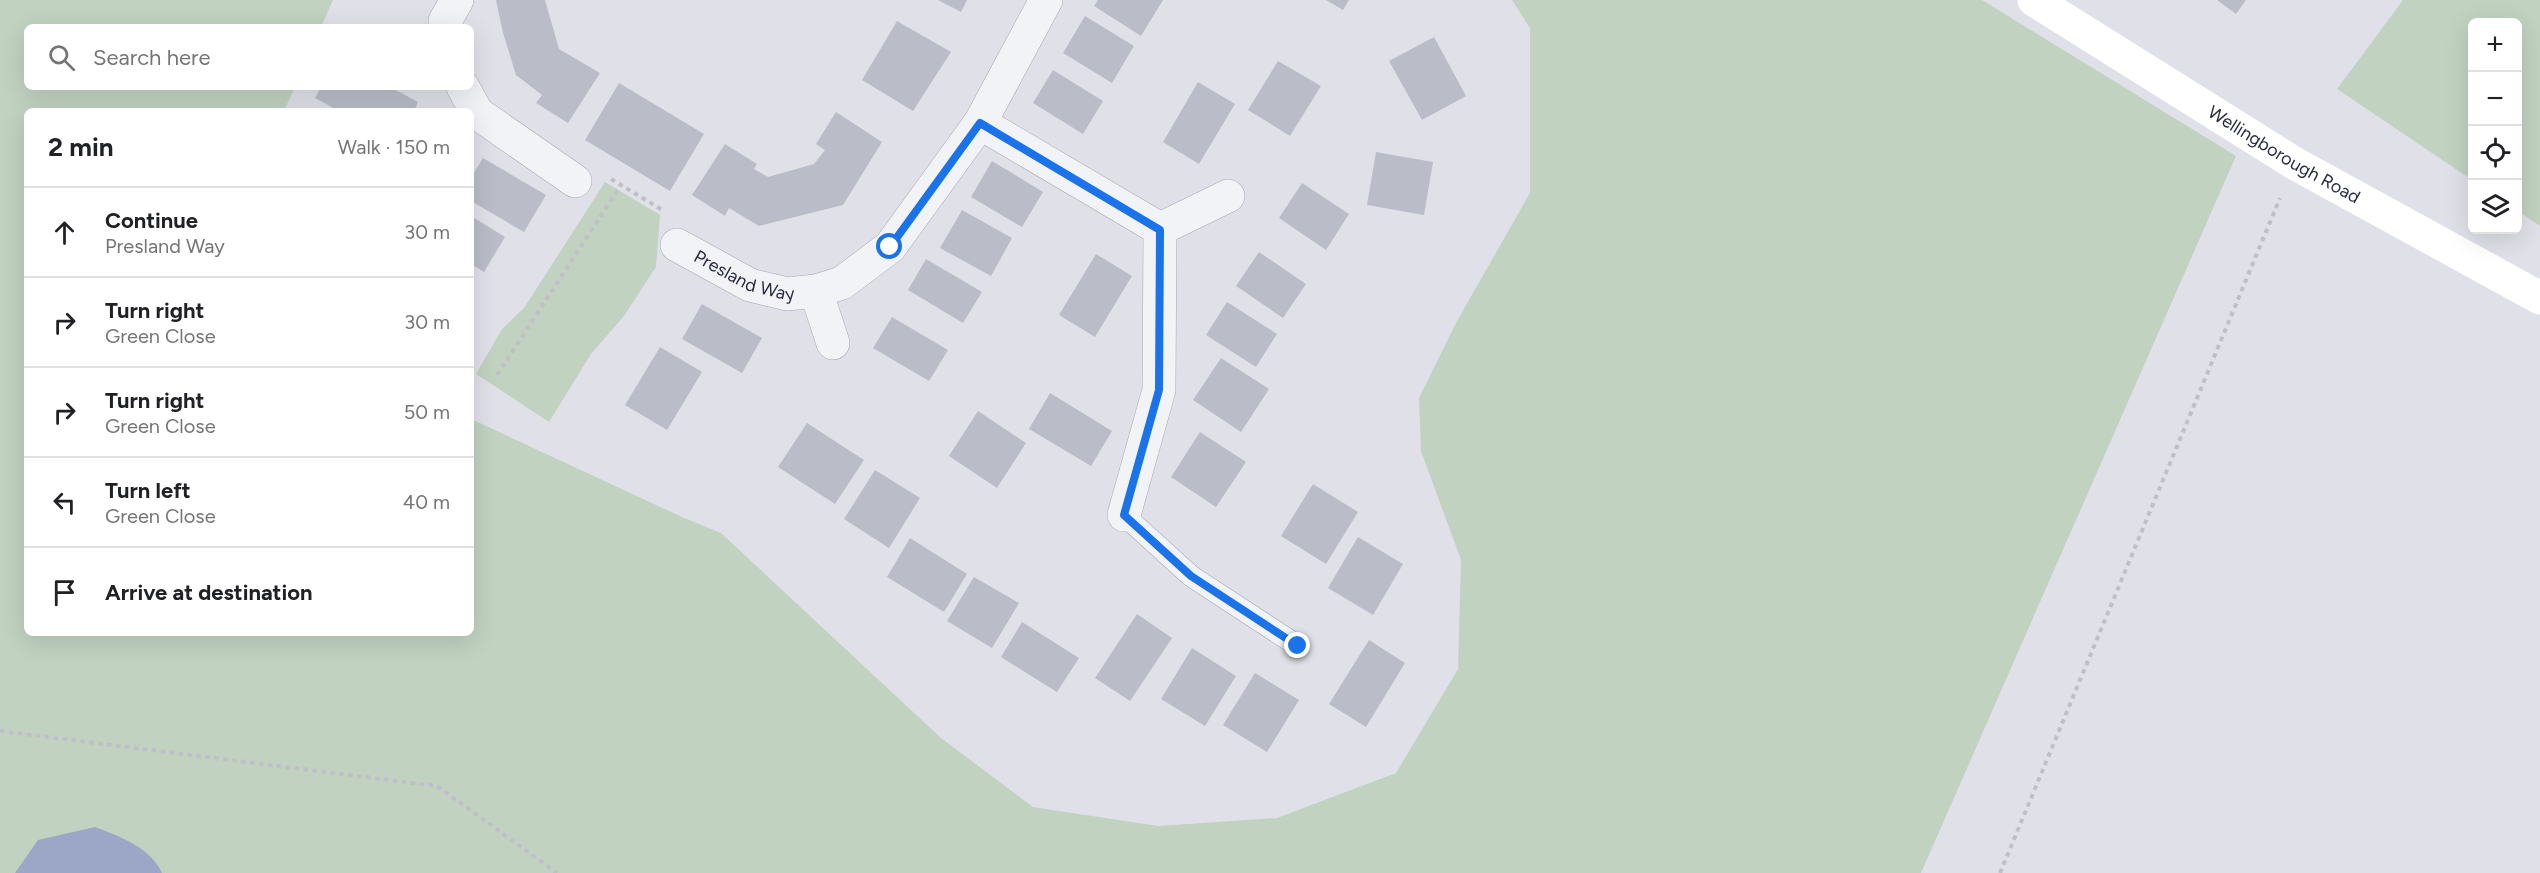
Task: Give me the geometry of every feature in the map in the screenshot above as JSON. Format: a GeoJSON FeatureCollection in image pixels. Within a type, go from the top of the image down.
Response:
{"type":"FeatureCollection","features":[{"type":"Feature","properties":{"kind":"main road","name":"Wellingborough Road"},"geometry":{"type":"LineString","coordinates":[[2034,0],[2294,164],[2540,298]]}},
{"type":"Feature","properties":{"kind":"street"},"geometry":{"type":"LineString","coordinates":[[446,24],[457,0]]}},
{"type":"Feature","properties":{"kind":"street","name":"Presland Way"},"geometry":{"type":"LineString","coordinates":[[677,245],[750,285],[787,294],[816,291],[842,283],[890,247],[980,123],[1046,0]]}},
{"type":"Feature","properties":{"kind":"street"},"geometry":{"type":"LineString","coordinates":[[465,90],[477,113],[575,181]]}},
{"type":"Feature","properties":{"kind":"street"},"geometry":{"type":"LineString","coordinates":[[980,123],[1160,230]]}},
{"type":"Feature","properties":{"kind":"street"},"geometry":{"type":"LineString","coordinates":[[1160,230],[1228,196]]}},
{"type":"Feature","properties":{"kind":"street"},"geometry":{"type":"LineString","coordinates":[[1124,515],[1159,390],[1160,230]]}},
{"type":"Feature","properties":{"kind":"street","name":"Presland Way"},"geometry":{"type":"LineString","coordinates":[[816,291],[833,343]]}},
{"type":"Feature","properties":{"kind":"lane"},"geometry":{"type":"LineString","coordinates":[[1124,515],[1191,576],[1298,646]]}},
{"type":"Feature","properties":{"kind":"path"},"geometry":{"type":"LineString","coordinates":[[2000,873],[2294,164]]}},
{"type":"Feature","properties":{"kind":"path"},"geometry":{"type":"LineString","coordinates":[[575,181],[592,168],[664,211],[677,245]]}},
{"type":"Feature","properties":{"kind":"path"},"geometry":{"type":"LineString","coordinates":[[497,375],[621,185]]}},
{"type":"Feature","properties":{"kind":"path"},"geometry":{"type":"LineString","coordinates":[[0,730],[437,786],[557,873]]}},
{"type":"Feature","properties":{"kind":"green space"},"geometry":{"type":"Polygon","coordinates":[[[0,0],[333,0],[322,24],[24,24],[24,90],[294,90],[285,108],[24,108],[24,636],[474,636],[474,420],[721,533],[941,738],[1033,807],[1158,826],[1277,818],[1396,773],[1458,669],[1461,560],[1421,451],[1419,398],[1457,321],[1530,193],[1530,28],[1512,0],[1982,0],[2236,156],[1921,873],[0,873],[0,0]]]}},
{"type":"Feature","properties":{"kind":"green space"},"geometry":{"type":"Polygon","coordinates":[[[2403,0],[2540,0],[2540,226],[2522,214],[2522,18],[2468,18],[2468,177],[2337,89],[2403,0]]]}},
{"type":"Feature","properties":{"kind":"green space"},"geometry":{"type":"Polygon","coordinates":[[[605,182],[660,215],[656,267],[624,316],[591,354],[549,422],[476,374],[502,329],[524,308],[605,182]]]}},
{"type":"Feature","properties":{"kind":"water"},"geometry":{"type":"Polygon","coordinates":[[[95,827],[124,839],[142,850],[157,864],[162,873],[15,873],[38,840],[95,827]]]}},
{"type":"Feature","properties":{"kind":"building"},"geometry":{"type":"Polygon","coordinates":[[[496,0],[545,0],[559,49],[600,73],[568,123],[536,103],[542,95],[516,75],[496,0]]]}},
{"type":"Feature","properties":{"kind":"building"},"geometry":{"type":"Polygon","coordinates":[[[938,0],[967,0],[961,12],[938,0]]]}},
{"type":"Feature","properties":{"kind":"building"},"geometry":{"type":"Polygon","coordinates":[[[1098,0],[1163,0],[1141,36],[1094,6],[1098,0]]]}},
{"type":"Feature","properties":{"kind":"building"},"geometry":{"type":"Polygon","coordinates":[[[1326,0],[1349,0],[1343,10],[1326,0]]]}},
{"type":"Feature","properties":{"kind":"building"},"geometry":{"type":"Polygon","coordinates":[[[2217,0],[2246,0],[2236,14],[2217,0]]]}},
{"type":"Feature","properties":{"kind":"building"},"geometry":{"type":"Polygon","coordinates":[[[1085,16],[1134,46],[1112,83],[1063,53],[1085,16]]]}},
{"type":"Feature","properties":{"kind":"building"},"geometry":{"type":"Polygon","coordinates":[[[897,21],[951,52],[913,111],[862,80],[897,21]]]}},
{"type":"Feature","properties":{"kind":"building"},"geometry":{"type":"Polygon","coordinates":[[[1434,37],[1466,96],[1422,120],[1389,61],[1434,37]]]}},
{"type":"Feature","properties":{"kind":"building"},"geometry":{"type":"Polygon","coordinates":[[[1278,61],[1321,86],[1290,136],[1248,110],[1278,61]]]}},
{"type":"Feature","properties":{"kind":"building"},"geometry":{"type":"Polygon","coordinates":[[[1053,70],[1103,101],[1083,134],[1033,103],[1053,70]]]}},
{"type":"Feature","properties":{"kind":"building"},"geometry":{"type":"Polygon","coordinates":[[[1198,82],[1235,104],[1199,164],[1163,142],[1198,82]]]}},
{"type":"Feature","properties":{"kind":"building"},"geometry":{"type":"Polygon","coordinates":[[[619,83],[704,134],[670,191],[585,140],[619,83]]]}},
{"type":"Feature","properties":{"kind":"building"},"geometry":{"type":"Polygon","coordinates":[[[319,90],[396,90],[418,102],[415,108],[333,108],[315,98],[319,90]]]}},
{"type":"Feature","properties":{"kind":"building"},"geometry":{"type":"Polygon","coordinates":[[[836,112],[882,142],[843,205],[759,226],[729,208],[725,216],[692,195],[725,144],[757,164],[754,169],[768,177],[814,164],[825,150],[816,144],[836,112]]]}},
{"type":"Feature","properties":{"kind":"building"},"geometry":{"type":"Polygon","coordinates":[[[1376,152],[1433,162],[1424,215],[1367,205],[1376,152]]]}},
{"type":"Feature","properties":{"kind":"building"},"geometry":{"type":"Polygon","coordinates":[[[483,158],[546,195],[524,232],[474,203],[474,173],[483,158]]]}},
{"type":"Feature","properties":{"kind":"building"},"geometry":{"type":"Polygon","coordinates":[[[992,161],[1043,192],[1022,227],[971,197],[992,161]]]}},
{"type":"Feature","properties":{"kind":"building"},"geometry":{"type":"Polygon","coordinates":[[[1302,183],[1349,214],[1326,250],[1279,218],[1302,183]]]}},
{"type":"Feature","properties":{"kind":"building"},"geometry":{"type":"Polygon","coordinates":[[[962,210],[1012,238],[991,276],[940,248],[962,210]]]}},
{"type":"Feature","properties":{"kind":"building"},"geometry":{"type":"Polygon","coordinates":[[[474,218],[505,237],[484,272],[474,266],[474,218]]]}},
{"type":"Feature","properties":{"kind":"building"},"geometry":{"type":"Polygon","coordinates":[[[1259,252],[1306,284],[1283,318],[1236,286],[1259,252]]]}},
{"type":"Feature","properties":{"kind":"building"},"geometry":{"type":"Polygon","coordinates":[[[1096,254],[1132,276],[1095,337],[1059,315],[1096,254]]]}},
{"type":"Feature","properties":{"kind":"building"},"geometry":{"type":"Polygon","coordinates":[[[926,259],[982,292],[963,323],[908,290],[926,259]]]}},
{"type":"Feature","properties":{"kind":"building"},"geometry":{"type":"Polygon","coordinates":[[[1227,302],[1277,334],[1256,367],[1206,335],[1227,302]]]}},
{"type":"Feature","properties":{"kind":"building"},"geometry":{"type":"Polygon","coordinates":[[[702,304],[762,338],[742,373],[682,339],[702,304]]]}},
{"type":"Feature","properties":{"kind":"building"},"geometry":{"type":"Polygon","coordinates":[[[892,317],[948,350],[929,381],[873,348],[892,317]]]}},
{"type":"Feature","properties":{"kind":"building"},"geometry":{"type":"Polygon","coordinates":[[[660,347],[702,372],[667,430],[625,405],[660,347]]]}},
{"type":"Feature","properties":{"kind":"building"},"geometry":{"type":"Polygon","coordinates":[[[1221,358],[1269,389],[1241,432],[1193,400],[1221,358]]]}},
{"type":"Feature","properties":{"kind":"building"},"geometry":{"type":"Polygon","coordinates":[[[1050,393],[1112,431],[1091,466],[1029,429],[1050,393]]]}},
{"type":"Feature","properties":{"kind":"building"},"geometry":{"type":"Polygon","coordinates":[[[978,411],[1026,443],[997,488],[949,456],[978,411]]]}},
{"type":"Feature","properties":{"kind":"building"},"geometry":{"type":"Polygon","coordinates":[[[807,423],[864,460],[835,504],[778,467],[807,423]]]}},
{"type":"Feature","properties":{"kind":"building"},"geometry":{"type":"Polygon","coordinates":[[[1200,432],[1246,462],[1216,507],[1171,477],[1200,432]]]}},
{"type":"Feature","properties":{"kind":"building"},"geometry":{"type":"Polygon","coordinates":[[[875,470],[920,498],[889,548],[844,519],[875,470]]]}},
{"type":"Feature","properties":{"kind":"building"},"geometry":{"type":"Polygon","coordinates":[[[1313,484],[1358,512],[1326,564],[1281,536],[1313,484]]]}},
{"type":"Feature","properties":{"kind":"building"},"geometry":{"type":"Polygon","coordinates":[[[1358,537],[1403,564],[1373,615],[1328,588],[1358,537]]]}},
{"type":"Feature","properties":{"kind":"building"},"geometry":{"type":"Polygon","coordinates":[[[910,538],[967,574],[944,612],[887,577],[910,538]]]}},
{"type":"Feature","properties":{"kind":"building"},"geometry":{"type":"Polygon","coordinates":[[[974,577],[1019,603],[992,648],[947,621],[974,577]]]}},
{"type":"Feature","properties":{"kind":"building"},"geometry":{"type":"Polygon","coordinates":[[[1137,614],[1172,638],[1130,701],[1095,678],[1137,614]]]}},
{"type":"Feature","properties":{"kind":"building"},"geometry":{"type":"Polygon","coordinates":[[[1022,622],[1079,658],[1057,692],[1001,657],[1022,622]]]}},
{"type":"Feature","properties":{"kind":"building"},"geometry":{"type":"Polygon","coordinates":[[[1369,640],[1405,663],[1366,727],[1329,704],[1369,640]]]}},
{"type":"Feature","properties":{"kind":"building"},"geometry":{"type":"Polygon","coordinates":[[[1192,648],[1236,676],[1205,726],[1161,699],[1192,648]]]}},
{"type":"Feature","properties":{"kind":"building"},"geometry":{"type":"Polygon","coordinates":[[[1255,673],[1299,700],[1267,752],[1223,725],[1255,673]]]}},
{"type":"Feature","properties":{"kind":"route"},"geometry":{"type":"LineString","coordinates":[[890,247],[980,123],[1160,230],[1159,390],[1124,515],[1191,576],[1298,646]]}}]}
